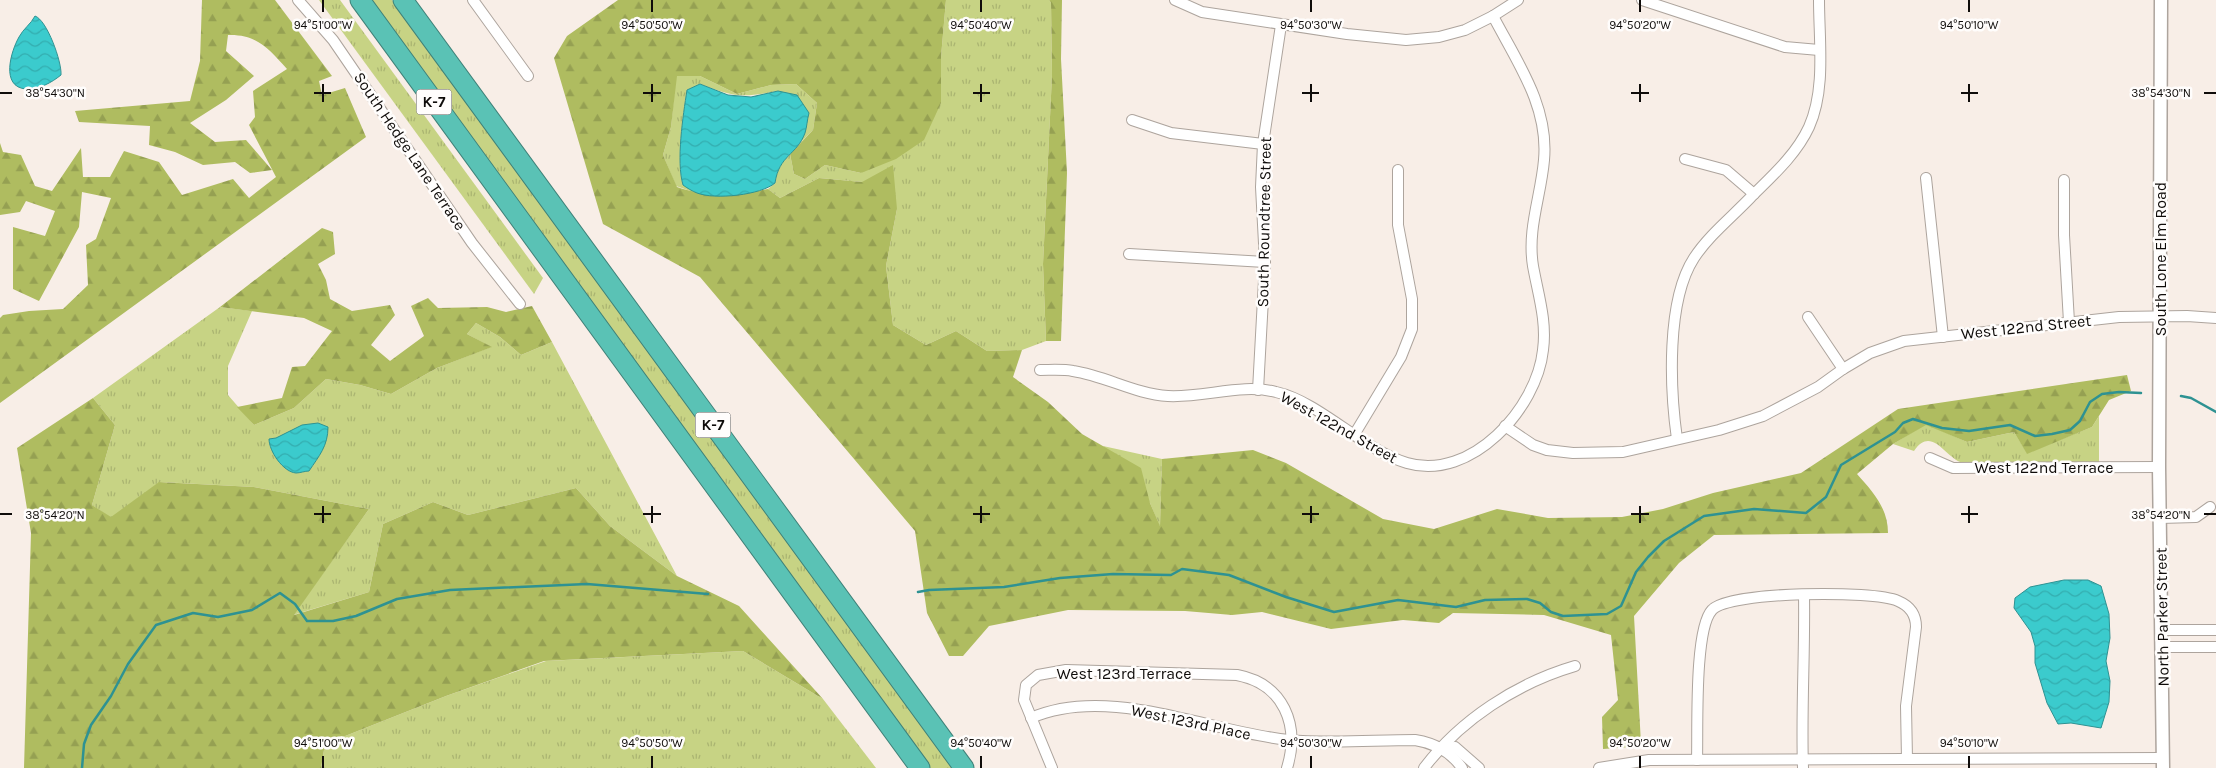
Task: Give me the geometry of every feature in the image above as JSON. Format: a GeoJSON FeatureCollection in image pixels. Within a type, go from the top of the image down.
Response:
{"type":"FeatureCollection","features":[{"type":"Feature","properties":{"kind":"highway","name":"K-7"},"geometry":{"type":"LineString","coordinates":[[403,0],[964,768]]}},
{"type":"Feature","properties":{"kind":"highway","name":"K-7"},"geometry":{"type":"LineString","coordinates":[[360,1],[920,768]]}},
{"type":"Feature","properties":{"kind":"street","name":"South Hedge Lane Terrace"},"geometry":{"type":"LineString","coordinates":[[298,0],[334,40],[472,243],[520,304]]}},
{"type":"Feature","properties":{"kind":"street"},"geometry":{"type":"LineString","coordinates":[[473,0],[528,76]]}},
{"type":"Feature","properties":{"kind":"street"},"geometry":{"type":"LineString","coordinates":[[1175,0],[1202,12],[1390,40],[1439,37],[1465,30],[1493,16],[1518,0]]}},
{"type":"Feature","properties":{"kind":"street"},"geometry":{"type":"LineString","coordinates":[[1642,0],[1785,46],[1819,50]]}},
{"type":"Feature","properties":{"kind":"street"},"geometry":{"type":"LineString","coordinates":[[1677,439],[1674,413],[1674,322],[1680,289],[1688,268],[1703,245],[1793,153],[1810,126],[1818,93],[1819,0]]}},
{"type":"Feature","properties":{"kind":"street","name":"South Lone Elm Road"},"geometry":{"type":"LineString","coordinates":[[2160,518],[2161,0]]}},
{"type":"Feature","properties":{"kind":"street"},"geometry":{"type":"LineString","coordinates":[[1493,16],[1537,100],[1543,127],[1544,150],[1531,239],[1532,256],[1544,324],[1543,350],[1531,389],[1505,426]]}},
{"type":"Feature","properties":{"kind":"street","name":"South Roundtree Street"},"geometry":{"type":"LineString","coordinates":[[1258,390],[1265,262],[1261,187],[1263,144],[1281,25]]}},
{"type":"Feature","properties":{"kind":"street"},"geometry":{"type":"LineString","coordinates":[[1132,120],[1171,133],[1263,144]]}},
{"type":"Feature","properties":{"kind":"street"},"geometry":{"type":"LineString","coordinates":[[1684,159],[1726,170],[1754,194]]}},
{"type":"Feature","properties":{"kind":"street"},"geometry":{"type":"LineString","coordinates":[[1354,435],[1403,352],[1412,329],[1412,299],[1398,225],[1398,170]]}},
{"type":"Feature","properties":{"kind":"street"},"geometry":{"type":"LineString","coordinates":[[1926,178],[1944,336]]}},
{"type":"Feature","properties":{"kind":"street"},"geometry":{"type":"LineString","coordinates":[[2064,180],[2064,236],[2069,322]]}},
{"type":"Feature","properties":{"kind":"street"},"geometry":{"type":"LineString","coordinates":[[1129,254],[1265,262]]}},
{"type":"Feature","properties":{"kind":"street"},"geometry":{"type":"LineString","coordinates":[[1808,317],[1843,369]]}},
{"type":"Feature","properties":{"kind":"street","name":"West 122nd Street"},"geometry":{"type":"LineString","coordinates":[[1040,370],[1072,371],[1143,392],[1166,396],[1258,390],[1273,391],[1291,397],[1354,435],[1407,463],[1438,465],[1457,461],[1473,454],[1488,444],[1505,426],[1533,445],[1559,453],[1623,452],[1764,416],[1818,387],[1843,369],[1885,346],[1904,341],[2119,317],[2216,318]]}},
{"type":"Feature","properties":{"kind":"street","name":"West 122nd Terrace"},"geometry":{"type":"LineString","coordinates":[[1930,458],[1953,468],[2159,467]]}},
{"type":"Feature","properties":{"kind":"street"},"geometry":{"type":"LineString","coordinates":[[2160,518],[2196,517],[2210,507]]}},
{"type":"Feature","properties":{"kind":"street","name":"North Parker Street"},"geometry":{"type":"LineString","coordinates":[[2160,518],[2163,763]]}},
{"type":"Feature","properties":{"kind":"street"},"geometry":{"type":"LineString","coordinates":[[1697,760],[1701,646],[1706,618],[1713,609],[1728,601],[1804,595],[1848,594],[1891,598],[1912,610],[1916,627],[1906,706],[1907,759]]}},
{"type":"Feature","properties":{"kind":"street"},"geometry":{"type":"LineString","coordinates":[[1802,764],[1802,697],[1805,647],[1804,595]]}},
{"type":"Feature","properties":{"kind":"street"},"geometry":{"type":"LineString","coordinates":[[2162,630],[2216,630]]}},
{"type":"Feature","properties":{"kind":"street"},"geometry":{"type":"LineString","coordinates":[[2162,647],[2216,647]]}},
{"type":"Feature","properties":{"kind":"street"},"geometry":{"type":"LineString","coordinates":[[1424,768],[1441,748],[1488,708],[1543,677],[1575,666]]}},
{"type":"Feature","properties":{"kind":"street","name":"West 123rd Terrace"},"geometry":{"type":"LineString","coordinates":[[1031,718],[1024,700],[1026,685],[1030,680],[1045,673],[1079,670],[1238,675],[1260,682],[1283,704],[1290,725],[1290,741]]}},
{"type":"Feature","properties":{"kind":"street","name":"West 123rd Place"},"geometry":{"type":"LineString","coordinates":[[1031,718],[1050,710],[1073,706],[1110,706],[1246,734],[1290,741],[1415,740],[1427,742],[1441,748],[1462,768]]}},
{"type":"Feature","properties":{"kind":"street"},"geometry":{"type":"LineString","coordinates":[[1031,718],[1052,768]]}},
{"type":"Feature","properties":{"kind":"street"},"geometry":{"type":"LineString","coordinates":[[1287,768],[1290,741]]}},
{"type":"Feature","properties":{"kind":"street","name":"West 123rd Place"},"geometry":{"type":"LineString","coordinates":[[1441,748],[1455,747],[1479,768]]}},
{"type":"Feature","properties":{"kind":"street"},"geometry":{"type":"LineString","coordinates":[[1599,768],[1634,761],[1697,760],[1802,764],[1907,759],[2163,763]]}},
{"type":"Feature","properties":{"kind":"green space"},"geometry":{"type":"Polygon","coordinates":[[[202,0],[275,0],[332,76],[319,81],[322,95],[345,88],[366,137],[0,403],[0,318],[3,315],[29,311],[63,309],[88,285],[86,245],[96,239],[111,198],[82,192],[79,227],[39,301],[13,289],[13,227],[45,236],[55,211],[26,201],[20,212],[0,215],[0,143],[3,152],[21,155],[35,186],[52,191],[81,148],[83,177],[110,177],[124,151],[159,162],[182,195],[233,179],[249,198],[276,177],[249,125],[255,117],[253,91],[287,69],[262,44],[247,37],[228,35],[226,51],[254,76],[226,100],[190,123],[215,142],[246,140],[272,170],[250,173],[235,162],[203,165],[175,152],[149,145],[150,126],[79,122],[75,111],[190,101],[200,61],[202,0]]]}},
{"type":"Feature","properties":{"kind":"green space"},"geometry":{"type":"Polygon","coordinates":[[[319,0],[340,0],[543,278],[534,294],[319,0]]]}},
{"type":"Feature","properties":{"kind":"green space"},"geometry":{"type":"Polygon","coordinates":[[[370,0],[392,0],[952,768],[930,768],[370,0]]]}},
{"type":"Feature","properties":{"kind":"green space"},"geometry":{"type":"Polygon","coordinates":[[[618,0],[946,0],[941,57],[941,103],[924,140],[896,159],[861,173],[825,165],[805,179],[794,174],[790,154],[813,130],[817,103],[796,84],[771,85],[737,94],[700,76],[677,76],[671,127],[663,155],[677,187],[700,193],[722,195],[768,189],[780,198],[819,178],[862,182],[893,165],[897,209],[886,266],[893,325],[926,345],[956,331],[987,351],[1022,350],[1013,377],[1048,402],[1082,434],[1141,468],[1150,503],[1160,526],[1162,459],[1253,450],[1286,463],[1383,519],[1434,529],[1497,509],[1548,518],[1622,517],[1663,509],[1713,493],[1801,473],[1898,409],[2127,375],[2131,391],[2109,400],[2092,427],[2027,454],[2014,432],[1967,442],[1926,425],[1893,444],[1857,474],[1879,501],[1885,516],[1888,533],[1714,535],[1679,563],[1634,616],[1641,744],[1630,747],[1603,749],[1602,717],[1618,700],[1611,635],[1544,615],[1453,613],[1439,623],[1403,620],[1331,629],[1262,612],[1232,615],[1185,611],[1068,610],[989,626],[963,656],[949,656],[927,613],[915,531],[700,277],[603,224],[554,58],[567,36],[618,0]]]}},
{"type":"Feature","properties":{"kind":"green space"},"geometry":{"type":"Polygon","coordinates":[[[946,0],[1049,0],[1051,3],[1052,75],[1043,264],[1046,341],[1022,350],[987,351],[956,331],[926,345],[893,325],[886,266],[897,209],[862,182],[819,178],[780,198],[768,189],[775,183],[777,168],[790,154],[794,174],[805,179],[825,165],[861,173],[941,103],[941,57],[946,0]]]}},
{"type":"Feature","properties":{"kind":"green space"},"geometry":{"type":"Polygon","coordinates":[[[1049,0],[1062,0],[1061,59],[1067,173],[1061,341],[1046,341],[1043,264],[1052,75],[1051,3],[1049,0]]]}},
{"type":"Feature","properties":{"kind":"green space"},"geometry":{"type":"Polygon","coordinates":[[[676,76],[700,76],[737,94],[771,85],[796,84],[817,103],[813,130],[798,145],[805,133],[778,91],[756,95],[738,95],[721,92],[700,84],[687,90],[680,152],[683,185],[699,194],[676,186],[663,155],[671,127],[676,76]]]}},
{"type":"Feature","properties":{"kind":"green space"},"geometry":{"type":"Polygon","coordinates":[[[322,228],[333,232],[335,254],[318,264],[326,280],[330,299],[352,311],[390,305],[395,315],[371,345],[390,361],[424,336],[411,306],[428,298],[438,308],[487,307],[506,312],[532,306],[552,342],[521,355],[500,337],[476,323],[467,334],[492,347],[437,368],[391,394],[360,385],[326,379],[294,408],[254,425],[237,407],[282,398],[292,367],[305,366],[332,331],[304,318],[220,307],[322,228]]]}},
{"type":"Feature","properties":{"kind":"green space"},"geometry":{"type":"Polygon","coordinates":[[[220,307],[252,311],[228,366],[228,395],[254,425],[294,408],[326,379],[360,385],[391,394],[437,368],[491,347],[467,334],[476,323],[500,337],[521,355],[552,342],[677,576],[610,526],[576,488],[468,515],[433,502],[383,524],[369,592],[293,615],[369,509],[254,487],[160,482],[111,518],[92,505],[115,425],[93,398],[220,307]]]}},
{"type":"Feature","properties":{"kind":"green space"},"geometry":{"type":"Polygon","coordinates":[[[93,398],[115,425],[92,505],[111,517],[159,482],[254,487],[369,509],[294,615],[369,592],[383,524],[433,502],[468,515],[576,488],[610,526],[677,576],[739,606],[823,699],[743,651],[544,661],[446,696],[325,744],[321,768],[24,768],[31,533],[17,448],[93,398]]]}},
{"type":"Feature","properties":{"kind":"green space"},"geometry":{"type":"Polygon","coordinates":[[[2099,416],[2099,462],[1960,462],[1932,442],[1926,441],[1920,444],[1914,451],[1893,444],[1926,424],[1967,442],[2014,432],[2027,453],[2092,427],[2099,416]]]}},
{"type":"Feature","properties":{"kind":"green space"},"geometry":{"type":"Polygon","coordinates":[[[1103,446],[1162,459],[1160,527],[1150,503],[1103,446]]]}},
{"type":"Feature","properties":{"kind":"green space"},"geometry":{"type":"Polygon","coordinates":[[[743,651],[823,699],[876,768],[321,768],[325,744],[446,696],[546,661],[743,651]]]}},
{"type":"Feature","properties":{"kind":"water"},"geometry":{"type":"Polygon","coordinates":[[[35,16],[40,19],[53,42],[61,75],[45,85],[26,89],[18,87],[13,82],[10,75],[11,59],[21,34],[35,16]]]}},
{"type":"Feature","properties":{"kind":"water"},"geometry":{"type":"Polygon","coordinates":[[[700,84],[728,95],[751,97],[778,91],[797,95],[809,113],[806,131],[798,146],[780,166],[775,183],[759,191],[726,196],[705,195],[683,185],[680,151],[687,90],[700,84]]]}},
{"type":"Feature","properties":{"kind":"water"},"geometry":{"type":"Polygon","coordinates":[[[318,423],[328,427],[328,434],[322,451],[309,471],[296,473],[286,469],[274,455],[269,439],[276,438],[302,425],[318,423]]]}},
{"type":"Feature","properties":{"kind":"water"},"geometry":{"type":"Polygon","coordinates":[[[2064,580],[2088,580],[2101,586],[2109,614],[2110,638],[2106,661],[2110,681],[2109,702],[2101,728],[2071,723],[2058,724],[2047,703],[2035,663],[2035,646],[2031,632],[2014,608],[2015,598],[2030,587],[2064,580]]]}},
{"type":"Feature","properties":{"kind":"waterway"},"geometry":{"type":"LineString","coordinates":[[918,592],[1004,587],[1060,578],[1113,574],[1171,575],[1182,569],[1229,575],[1286,597],[1334,612],[1398,600],[1456,607],[1485,600],[1527,599],[1540,603],[1551,612],[1563,616],[1607,614],[1621,606],[1636,572],[1664,541],[1704,516],[1754,509],[1806,513],[1826,497],[1841,465],[1895,432],[1903,423],[1913,419],[1942,428],[1969,431],[2010,425],[2035,436],[2052,434],[2070,430],[2080,421],[2090,402],[2102,394],[2119,392],[2141,393]]}},
{"type":"Feature","properties":{"kind":"waterway"},"geometry":{"type":"LineString","coordinates":[[2181,396],[2191,398],[2216,412]]}},
{"type":"Feature","properties":{"kind":"waterway"},"geometry":{"type":"LineString","coordinates":[[82,768],[84,744],[91,725],[111,696],[128,664],[156,625],[193,613],[218,617],[252,610],[280,593],[295,604],[307,621],[333,621],[356,616],[397,599],[450,590],[587,584],[708,594]]}}]}
